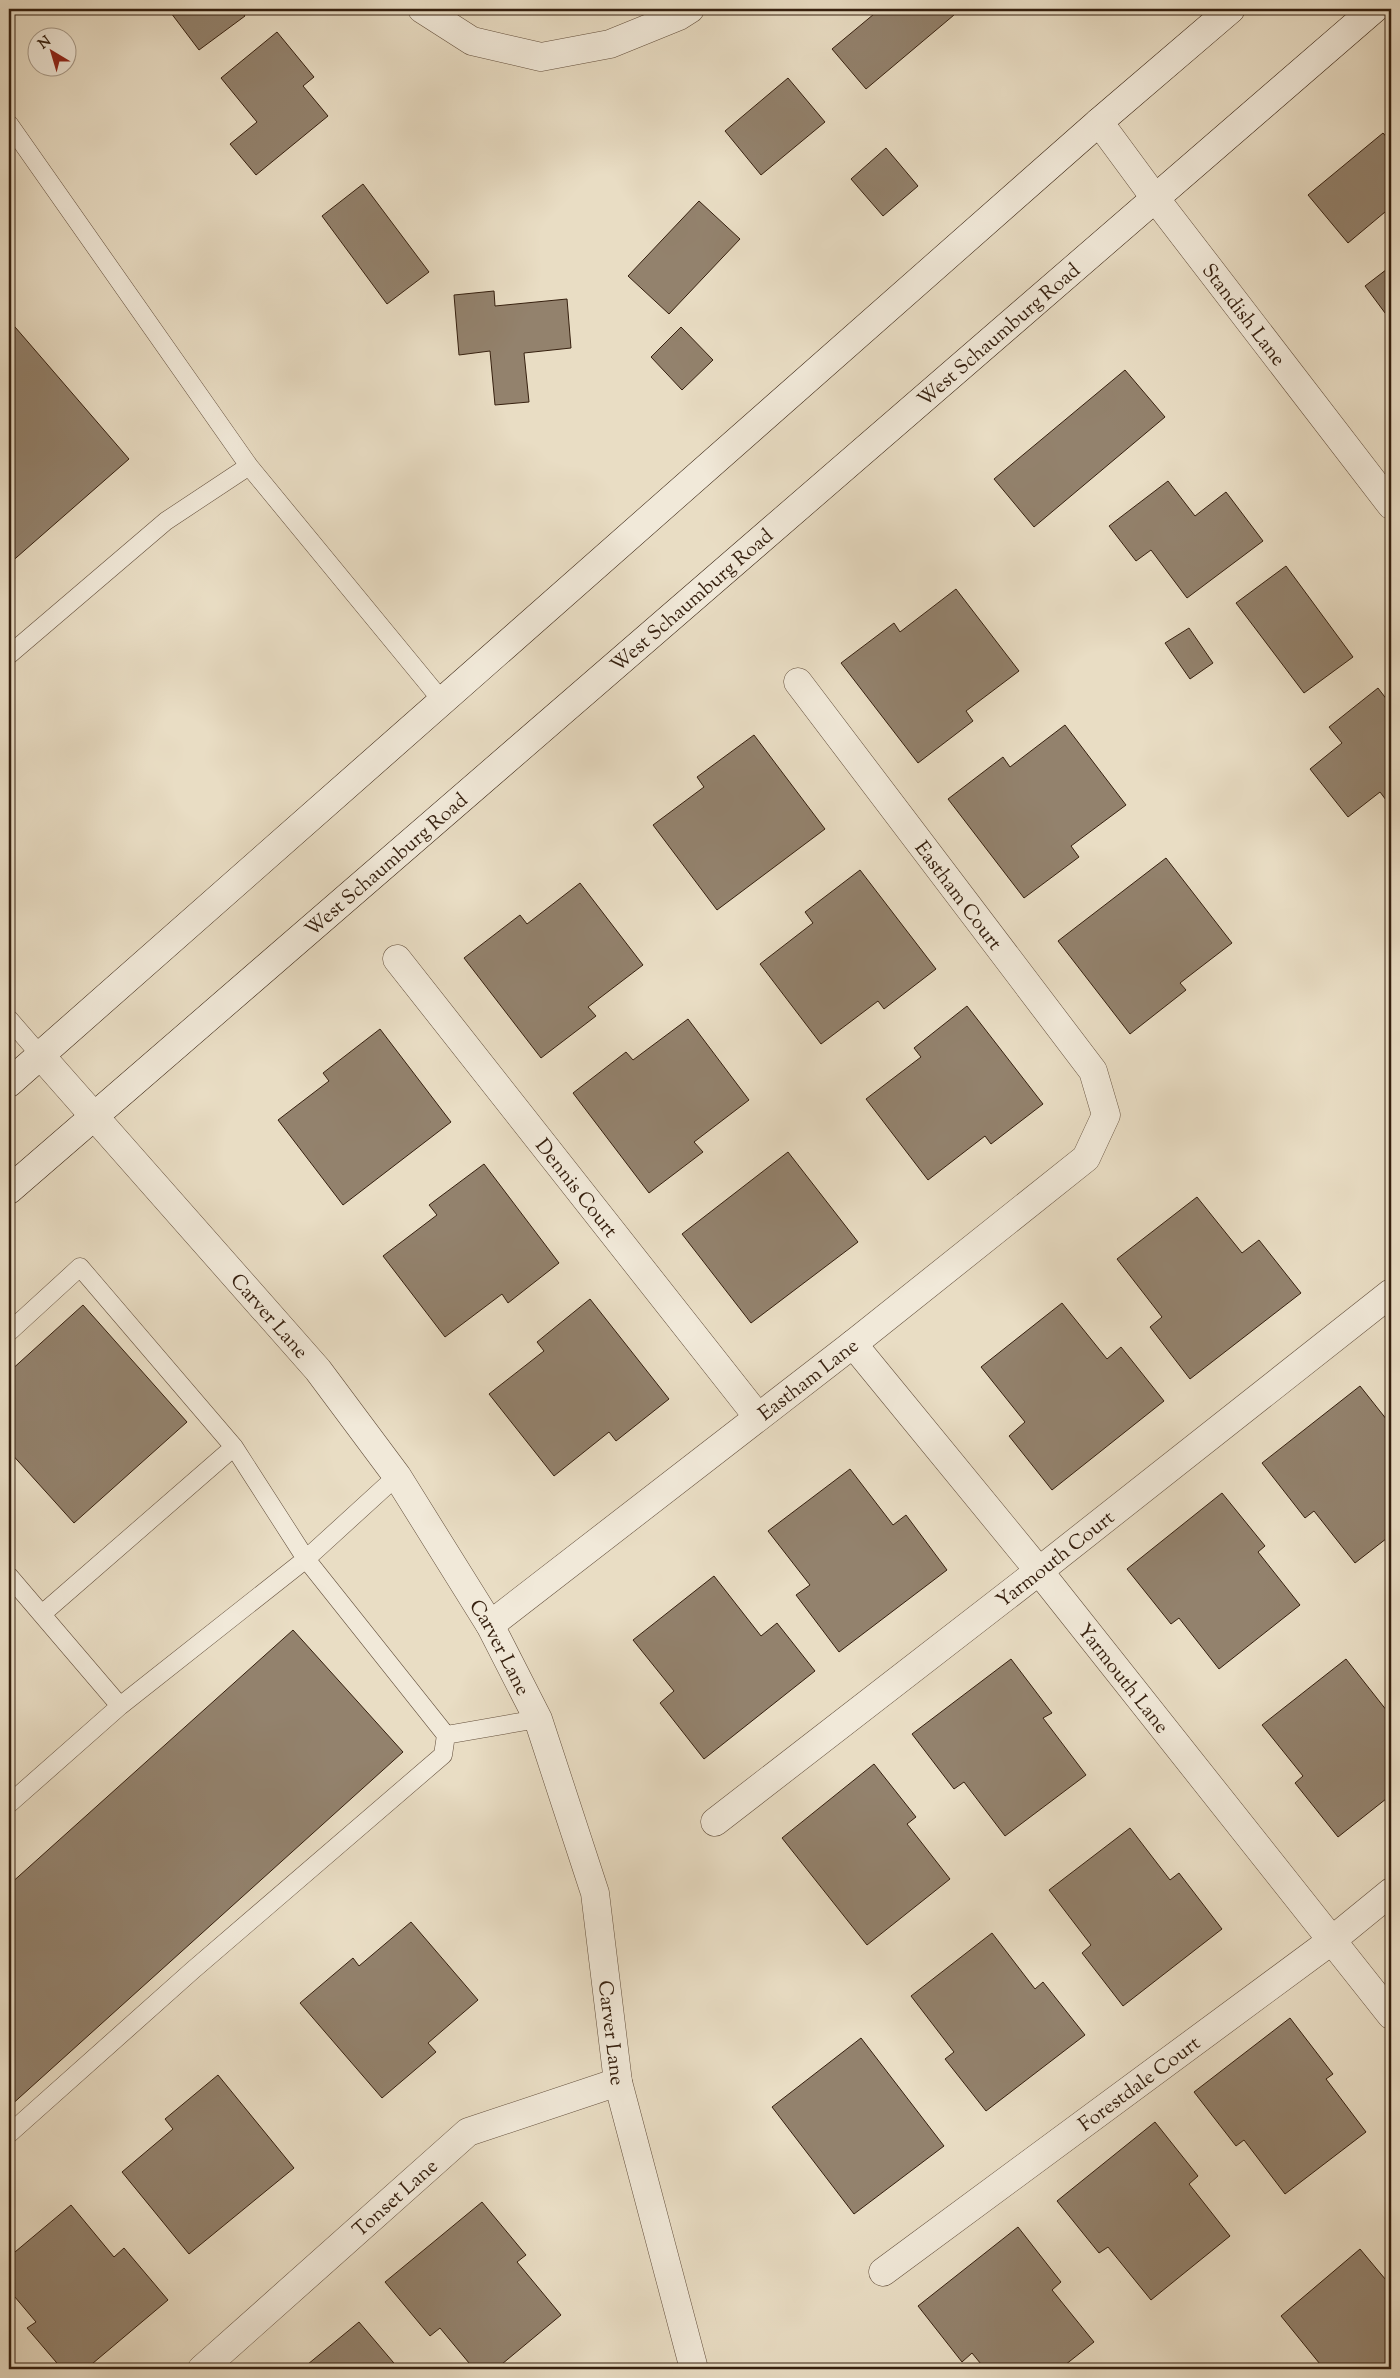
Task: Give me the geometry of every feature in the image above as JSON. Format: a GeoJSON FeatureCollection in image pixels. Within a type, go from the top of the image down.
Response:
{"type":"FeatureCollection","features":[{"type":"Feature","properties":{"kind":"street"},"geometry":{"type":"LineString","coordinates":[[422,9],[472,41],[541,57],[610,44],[680,16],[690,9]]}},
{"type":"Feature","properties":{"kind":"street"},"geometry":{"type":"LineString","coordinates":[[9,1083],[444,702],[1100,122],[1231,9]]}},
{"type":"Feature","properties":{"kind":"street","name":"West Schaumburg Road"},"geometry":{"type":"LineString","coordinates":[[9,1190],[1374,9]]}},
{"type":"Feature","properties":{"kind":"street","name":"Standish Lane"},"geometry":{"type":"LineString","coordinates":[[1100,122],[1155,198],[1391,505]]}},
{"type":"Feature","properties":{"kind":"street","name":"Eastham Court"},"geometry":{"type":"LineString","coordinates":[[798,682],[1093,1071],[1106,1116]]}},
{"type":"Feature","properties":{"kind":"street","name":"Dennis Court"},"geometry":{"type":"LineString","coordinates":[[397,960],[758,1417]]}},
{"type":"Feature","properties":{"kind":"street","name":"Carver Lane"},"geometry":{"type":"LineString","coordinates":[[41,1056],[318,1370],[397,1476],[490,1625],[538,1719],[595,1893],[618,2082],[694,2369]]}},
{"type":"Feature","properties":{"kind":"street","name":"Eastham Lane"},"geometry":{"type":"LineString","coordinates":[[490,1625],[853,1344],[1086,1158],[1106,1116]]}},
{"type":"Feature","properties":{"kind":"street","name":"Yarmouth Court"},"geometry":{"type":"LineString","coordinates":[[715,1822],[1039,1571],[1391,1293]]}},
{"type":"Feature","properties":{"kind":"street","name":"Yarmouth Lane"},"geometry":{"type":"LineString","coordinates":[[853,1344],[1039,1571],[1391,2015]]}},
{"type":"Feature","properties":{"kind":"street","name":"Forestdale Court"},"geometry":{"type":"LineString","coordinates":[[884,2272],[1331,1941],[1391,1892]]}},
{"type":"Feature","properties":{"kind":"street","name":"Tonset Lane"},"geometry":{"type":"LineString","coordinates":[[202,2369],[468,2132],[618,2082]]}},
{"type":"Feature","properties":{"kind":"lane"},"geometry":{"type":"LineString","coordinates":[[10,130],[249,466],[444,702]]}},
{"type":"Feature","properties":{"kind":"lane"},"geometry":{"type":"LineString","coordinates":[[9,655],[166,521],[249,466]]}},
{"type":"Feature","properties":{"kind":"lane"},"geometry":{"type":"LineString","coordinates":[[9,1019],[41,1056]]}},
{"type":"Feature","properties":{"kind":"lane"},"geometry":{"type":"LineString","coordinates":[[9,1332],[80,1267],[234,1447],[306,1559],[446,1735],[443,1755],[193,1970],[9,2134]]}},
{"type":"Feature","properties":{"kind":"lane"},"geometry":{"type":"LineString","coordinates":[[42,1614],[234,1447]]}},
{"type":"Feature","properties":{"kind":"lane"},"geometry":{"type":"LineString","coordinates":[[9,1804],[120,1706],[306,1559],[397,1476]]}},
{"type":"Feature","properties":{"kind":"lane"},"geometry":{"type":"LineString","coordinates":[[9,1576],[120,1706]]}},
{"type":"Feature","properties":{"kind":"lane"},"geometry":{"type":"LineString","coordinates":[[446,1735],[538,1719]]}},
{"type":"Feature","properties":{"kind":"building"},"geometry":{"type":"Polygon","coordinates":[[[168,9],[240,9],[245,16],[199,50],[168,9]]]}},
{"type":"Feature","properties":{"kind":"building"},"geometry":{"type":"Polygon","coordinates":[[[880,9],[948,9],[954,15],[866,89],[832,49],[880,9]]]}},
{"type":"Feature","properties":{"kind":"building"},"geometry":{"type":"Polygon","coordinates":[[[277,32],[314,77],[303,86],[328,116],[256,175],[230,144],[257,122],[221,78],[277,32]]]}},
{"type":"Feature","properties":{"kind":"building"},"geometry":{"type":"Polygon","coordinates":[[[788,78],[825,122],[761,175],[725,131],[788,78]]]}},
{"type":"Feature","properties":{"kind":"building"},"geometry":{"type":"Polygon","coordinates":[[[1383,133],[1391,142],[1391,207],[1348,243],[1308,195],[1383,133]]]}},
{"type":"Feature","properties":{"kind":"building"},"geometry":{"type":"Polygon","coordinates":[[[886,148],[918,186],[883,216],[851,179],[886,148]]]}},
{"type":"Feature","properties":{"kind":"building"},"geometry":{"type":"Polygon","coordinates":[[[363,184],[429,272],[387,304],[322,216],[363,184]]]}},
{"type":"Feature","properties":{"kind":"building"},"geometry":{"type":"Polygon","coordinates":[[[699,201],[740,239],[669,314],[628,276],[699,201]]]}},
{"type":"Feature","properties":{"kind":"building"},"geometry":{"type":"Polygon","coordinates":[[[1391,266],[1391,321],[1365,286],[1391,266]]]}},
{"type":"Feature","properties":{"kind":"building"},"geometry":{"type":"Polygon","coordinates":[[[494,291],[495,306],[567,299],[571,348],[524,353],[529,402],[495,405],[490,351],[459,355],[454,295],[494,291]]]}},
{"type":"Feature","properties":{"kind":"building"},"geometry":{"type":"Polygon","coordinates":[[[9,320],[129,459],[9,564],[9,320]]]}},
{"type":"Feature","properties":{"kind":"building"},"geometry":{"type":"Polygon","coordinates":[[[681,327],[713,360],[682,390],[651,357],[681,327]]]}},
{"type":"Feature","properties":{"kind":"building"},"geometry":{"type":"Polygon","coordinates":[[[1125,370],[1165,417],[1034,527],[994,479],[1125,370]]]}},
{"type":"Feature","properties":{"kind":"building"},"geometry":{"type":"Polygon","coordinates":[[[1168,481],[1195,516],[1226,492],[1263,541],[1187,598],[1151,550],[1136,561],[1109,526],[1168,481]]]}},
{"type":"Feature","properties":{"kind":"building"},"geometry":{"type":"Polygon","coordinates":[[[1286,566],[1353,657],[1304,693],[1236,603],[1286,566]]]}},
{"type":"Feature","properties":{"kind":"building"},"geometry":{"type":"Polygon","coordinates":[[[956,589],[1019,671],[966,711],[973,721],[918,763],[841,663],[894,623],[900,632],[956,589]]]}},
{"type":"Feature","properties":{"kind":"building"},"geometry":{"type":"Polygon","coordinates":[[[1189,628],[1213,663],[1190,679],[1165,643],[1189,628]]]}},
{"type":"Feature","properties":{"kind":"building"},"geometry":{"type":"Polygon","coordinates":[[[1378,688],[1391,705],[1391,803],[1389,804],[1380,792],[1348,817],[1310,769],[1342,743],[1329,727],[1378,688]]]}},
{"type":"Feature","properties":{"kind":"building"},"geometry":{"type":"Polygon","coordinates":[[[1065,725],[1126,805],[1071,846],[1079,857],[1024,898],[948,799],[1003,757],[1010,767],[1065,725]]]}},
{"type":"Feature","properties":{"kind":"building"},"geometry":{"type":"Polygon","coordinates":[[[754,735],[825,829],[717,910],[653,825],[704,787],[697,777],[754,735]]]}},
{"type":"Feature","properties":{"kind":"building"},"geometry":{"type":"Polygon","coordinates":[[[1166,858],[1232,943],[1180,983],[1186,990],[1130,1034],[1058,941],[1166,858]]]}},
{"type":"Feature","properties":{"kind":"building"},"geometry":{"type":"Polygon","coordinates":[[[860,870],[936,969],[884,1009],[878,1001],[821,1044],[760,964],[813,923],[805,912],[860,870]]]}},
{"type":"Feature","properties":{"kind":"building"},"geometry":{"type":"Polygon","coordinates":[[[580,883],[643,965],[588,1007],[596,1016],[541,1058],[464,958],[520,915],[527,924],[580,883]]]}},
{"type":"Feature","properties":{"kind":"building"},"geometry":{"type":"Polygon","coordinates":[[[967,1006],[1043,1104],[991,1144],[985,1136],[928,1180],[866,1099],[921,1057],[914,1048],[967,1006]]]}},
{"type":"Feature","properties":{"kind":"building"},"geometry":{"type":"Polygon","coordinates":[[[688,1019],[749,1100],[694,1142],[703,1152],[649,1193],[573,1093],[626,1052],[633,1060],[688,1019]]]}},
{"type":"Feature","properties":{"kind":"building"},"geometry":{"type":"Polygon","coordinates":[[[380,1029],[451,1122],[343,1205],[278,1120],[329,1081],[323,1073],[380,1029]]]}},
{"type":"Feature","properties":{"kind":"building"},"geometry":{"type":"Polygon","coordinates":[[[788,1152],[858,1242],[751,1323],[682,1234],[788,1152]]]}},
{"type":"Feature","properties":{"kind":"building"},"geometry":{"type":"Polygon","coordinates":[[[484,1164],[559,1263],[508,1303],[502,1294],[445,1337],[383,1256],[437,1215],[429,1205],[484,1164]]]}},
{"type":"Feature","properties":{"kind":"building"},"geometry":{"type":"Polygon","coordinates":[[[1197,1197],[1242,1253],[1259,1240],[1301,1293],[1190,1379],[1150,1327],[1162,1317],[1117,1259],[1197,1197]]]}},
{"type":"Feature","properties":{"kind":"building"},"geometry":{"type":"Polygon","coordinates":[[[590,1299],[669,1399],[616,1441],[609,1432],[554,1476],[489,1394],[544,1351],[537,1342],[590,1299]]]}},
{"type":"Feature","properties":{"kind":"building"},"geometry":{"type":"Polygon","coordinates":[[[1062,1303],[1107,1359],[1121,1347],[1164,1401],[1052,1490],[1009,1436],[1025,1422],[981,1367],[1062,1303]]]}},
{"type":"Feature","properties":{"kind":"building"},"geometry":{"type":"Polygon","coordinates":[[[83,1305],[187,1422],[74,1523],[9,1451],[9,1372],[83,1305]]]}},
{"type":"Feature","properties":{"kind":"building"},"geometry":{"type":"Polygon","coordinates":[[[1360,1386],[1391,1425],[1391,1535],[1355,1563],[1314,1511],[1305,1518],[1262,1463],[1360,1386]]]}},
{"type":"Feature","properties":{"kind":"building"},"geometry":{"type":"Polygon","coordinates":[[[850,1469],[893,1525],[906,1515],[947,1570],[839,1652],[796,1595],[810,1585],[768,1531],[850,1469]]]}},
{"type":"Feature","properties":{"kind":"building"},"geometry":{"type":"Polygon","coordinates":[[[1222,1493],[1265,1546],[1258,1552],[1300,1605],[1219,1669],[1179,1618],[1171,1624],[1127,1569],[1222,1493]]]}},
{"type":"Feature","properties":{"kind":"building"},"geometry":{"type":"Polygon","coordinates":[[[714,1576],[761,1636],[777,1623],[815,1671],[704,1759],[660,1703],[674,1691],[633,1640],[714,1576]]]}},
{"type":"Feature","properties":{"kind":"building"},"geometry":{"type":"Polygon","coordinates":[[[293,1630],[403,1752],[9,2107],[9,1885],[293,1630]]]}},
{"type":"Feature","properties":{"kind":"building"},"geometry":{"type":"Polygon","coordinates":[[[1011,1659],[1052,1713],[1043,1718],[1086,1775],[1005,1836],[964,1782],[954,1789],[912,1734],[1011,1659]]]}},
{"type":"Feature","properties":{"kind":"building"},"geometry":{"type":"Polygon","coordinates":[[[1346,1659],[1391,1716],[1391,1795],[1338,1837],[1295,1783],[1303,1776],[1262,1725],[1346,1659]]]}},
{"type":"Feature","properties":{"kind":"building"},"geometry":{"type":"Polygon","coordinates":[[[874,1764],[916,1817],[907,1824],[950,1879],[867,1945],[782,1838],[874,1764]]]}},
{"type":"Feature","properties":{"kind":"building"},"geometry":{"type":"Polygon","coordinates":[[[1130,1828],[1170,1880],[1179,1873],[1222,1929],[1123,2006],[1082,1953],[1091,1945],[1049,1890],[1130,1828]]]}},
{"type":"Feature","properties":{"kind":"building"},"geometry":{"type":"Polygon","coordinates":[[[411,1922],[478,2000],[428,2043],[436,2052],[382,2098],[300,2003],[353,1958],[359,1966],[411,1922]]]}},
{"type":"Feature","properties":{"kind":"building"},"geometry":{"type":"Polygon","coordinates":[[[992,1933],[1035,1989],[1043,1982],[1085,2035],[986,2111],[945,2059],[954,2052],[911,1996],[992,1933]]]}},
{"type":"Feature","properties":{"kind":"building"},"geometry":{"type":"Polygon","coordinates":[[[1290,2018],[1333,2074],[1326,2079],[1366,2132],[1285,2194],[1244,2140],[1236,2146],[1194,2092],[1290,2018]]]}},
{"type":"Feature","properties":{"kind":"building"},"geometry":{"type":"Polygon","coordinates":[[[861,2038],[944,2146],[854,2214],[772,2107],[861,2038]]]}},
{"type":"Feature","properties":{"kind":"building"},"geometry":{"type":"Polygon","coordinates":[[[218,2075],[294,2168],[189,2254],[122,2172],[173,2129],[165,2119],[218,2075]]]}},
{"type":"Feature","properties":{"kind":"building"},"geometry":{"type":"Polygon","coordinates":[[[1155,2122],[1198,2176],[1189,2184],[1230,2236],[1151,2300],[1108,2247],[1099,2253],[1057,2201],[1155,2122]]]}},
{"type":"Feature","properties":{"kind":"building"},"geometry":{"type":"Polygon","coordinates":[[[482,2202],[526,2255],[517,2262],[561,2315],[496,2369],[474,2369],[440,2328],[430,2336],[385,2282],[482,2202]]]}},
{"type":"Feature","properties":{"kind":"building"},"geometry":{"type":"Polygon","coordinates":[[[71,2205],[114,2257],[124,2248],[168,2300],[86,2369],[62,2369],[27,2328],[36,2322],[9,2290],[9,2257],[71,2205]]]}},
{"type":"Feature","properties":{"kind":"building"},"geometry":{"type":"Polygon","coordinates":[[[1018,2227],[1061,2282],[1052,2290],[1094,2342],[1060,2369],[985,2369],[972,2353],[962,2362],[918,2306],[1018,2227]]]}},
{"type":"Feature","properties":{"kind":"building"},"geometry":{"type":"Polygon","coordinates":[[[1360,2249],[1391,2286],[1391,2369],[1324,2369],[1281,2316],[1360,2249]]]}},
{"type":"Feature","properties":{"kind":"building"},"geometry":{"type":"Polygon","coordinates":[[[359,2322],[399,2369],[302,2369],[359,2322]]]}}]}
